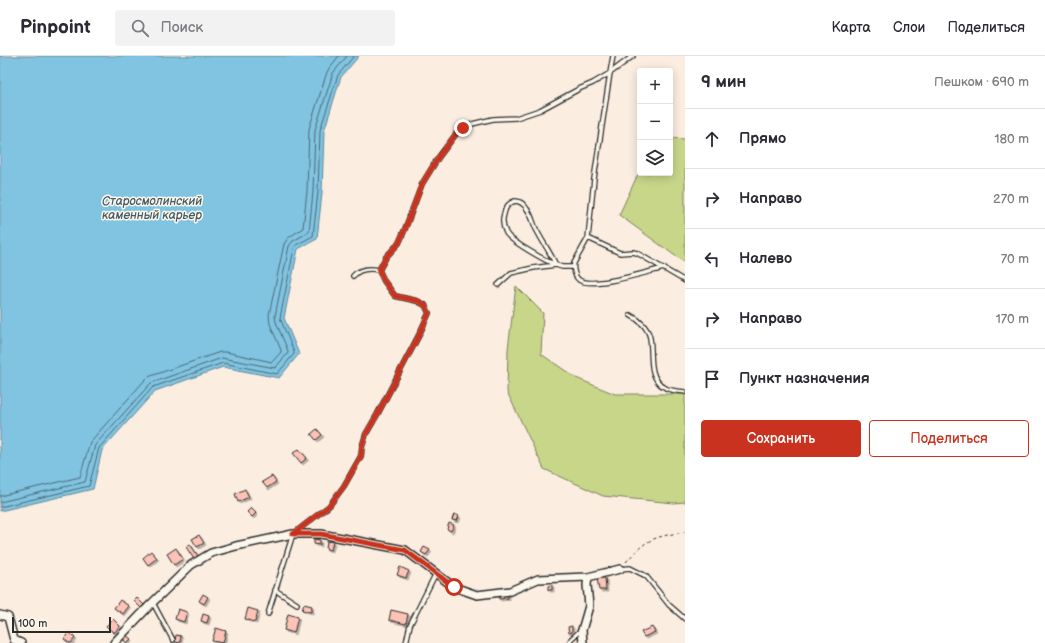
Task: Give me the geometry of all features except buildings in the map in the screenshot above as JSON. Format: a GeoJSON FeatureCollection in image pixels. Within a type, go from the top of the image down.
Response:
{"type":"FeatureCollection","features":[{"type":"Feature","properties":{"kind":"street"},"geometry":{"type":"LineString","coordinates":[[114,643],[152,602],[191,565],[211,553],[293,534],[321,534],[405,550],[454,587],[476,595],[510,591],[538,579],[588,577],[620,569]]}},
{"type":"Feature","properties":{"kind":"street"},"geometry":{"type":"LineString","coordinates":[[582,643],[582,630],[590,606],[587,585],[588,577]]}},
{"type":"Feature","properties":{"kind":"street"},"geometry":{"type":"LineString","coordinates":[[0,614],[8,617],[14,640],[21,643]]}},
{"type":"Feature","properties":{"kind":"lane"},"geometry":{"type":"LineString","coordinates":[[613,56],[594,179],[588,238],[573,267],[575,275],[580,281],[598,283],[664,268]]}},
{"type":"Feature","properties":{"kind":"lane"},"geometry":{"type":"LineString","coordinates":[[379,270],[386,257],[399,243],[422,184],[438,158],[456,134],[463,128],[472,124],[493,119],[516,118],[540,110],[593,83],[610,73],[633,56]]}},
{"type":"Feature","properties":{"kind":"lane"},"geometry":{"type":"LineString","coordinates":[[556,265],[551,253],[545,246],[535,227],[529,210],[519,201],[511,202],[505,208],[502,221],[506,233],[511,239],[546,261],[556,265],[562,267],[573,267]]}},
{"type":"Feature","properties":{"kind":"lane"},"geometry":{"type":"LineString","coordinates":[[588,238],[620,253],[637,253],[685,280]]}},
{"type":"Feature","properties":{"kind":"lane"},"geometry":{"type":"LineString","coordinates":[[498,285],[511,273],[556,265]]}},
{"type":"Feature","properties":{"kind":"lane"},"geometry":{"type":"LineString","coordinates":[[268,614],[293,534],[329,506],[344,486],[361,456],[366,434],[419,335],[429,313],[425,305],[418,301],[395,296],[384,281],[379,270],[373,268],[366,269],[356,273],[353,276]]}},
{"type":"Feature","properties":{"kind":"lane"},"geometry":{"type":"LineString","coordinates":[[630,315],[638,319],[650,336],[652,367],[658,382],[664,388],[685,392]]}},
{"type":"Feature","properties":{"kind":"lane"},"geometry":{"type":"LineString","coordinates":[[620,569],[630,568],[646,576],[669,605],[685,619]]}},
{"type":"Feature","properties":{"kind":"lane"},"geometry":{"type":"LineString","coordinates":[[406,643],[410,624],[436,573]]}},
{"type":"Feature","properties":{"kind":"lane"},"geometry":{"type":"LineString","coordinates":[[275,590],[297,604]]}},
{"type":"Feature","properties":{"kind":"lane"},"geometry":{"type":"LineString","coordinates":[[152,602],[173,640]]}},
{"type":"Feature","properties":{"kind":"lane"},"geometry":{"type":"LineString","coordinates":[[569,643],[571,639],[582,630]]}},
{"type":"Feature","properties":{"kind":"path"},"geometry":{"type":"LineString","coordinates":[[620,569],[644,543],[664,535],[685,532]]}},
{"type":"Feature","properties":{"kind":"green space"},"geometry":{"type":"Polygon","coordinates":[[[673,138],[685,139],[685,263],[619,215],[637,176],[673,176],[673,138]]]}},
{"type":"Feature","properties":{"kind":"green space"},"geometry":{"type":"Polygon","coordinates":[[[516,286],[543,313],[541,354],[576,378],[615,394],[685,394],[685,502],[674,503],[603,496],[544,469],[507,392],[508,349],[516,286]]]}},
{"type":"Feature","properties":{"kind":"water","name":"Старосмолинский каменный карьер"},"geometry":{"type":"Polygon","coordinates":[[[0,56],[359,56],[341,77],[324,131],[322,193],[317,239],[298,249],[284,318],[299,354],[279,378],[223,367],[155,391],[102,450],[93,489],[0,511],[0,56]]]}},
{"type":"Feature","properties":{"kind":"route"},"geometry":{"type":"LineString","coordinates":[[454,587],[405,550],[376,546],[321,534],[293,534],[329,506],[344,486],[361,456],[366,434],[419,335],[429,313],[425,305],[418,301],[395,296],[384,281],[379,270],[386,257],[399,243],[422,184],[438,158],[456,134],[463,128]]}}]}
